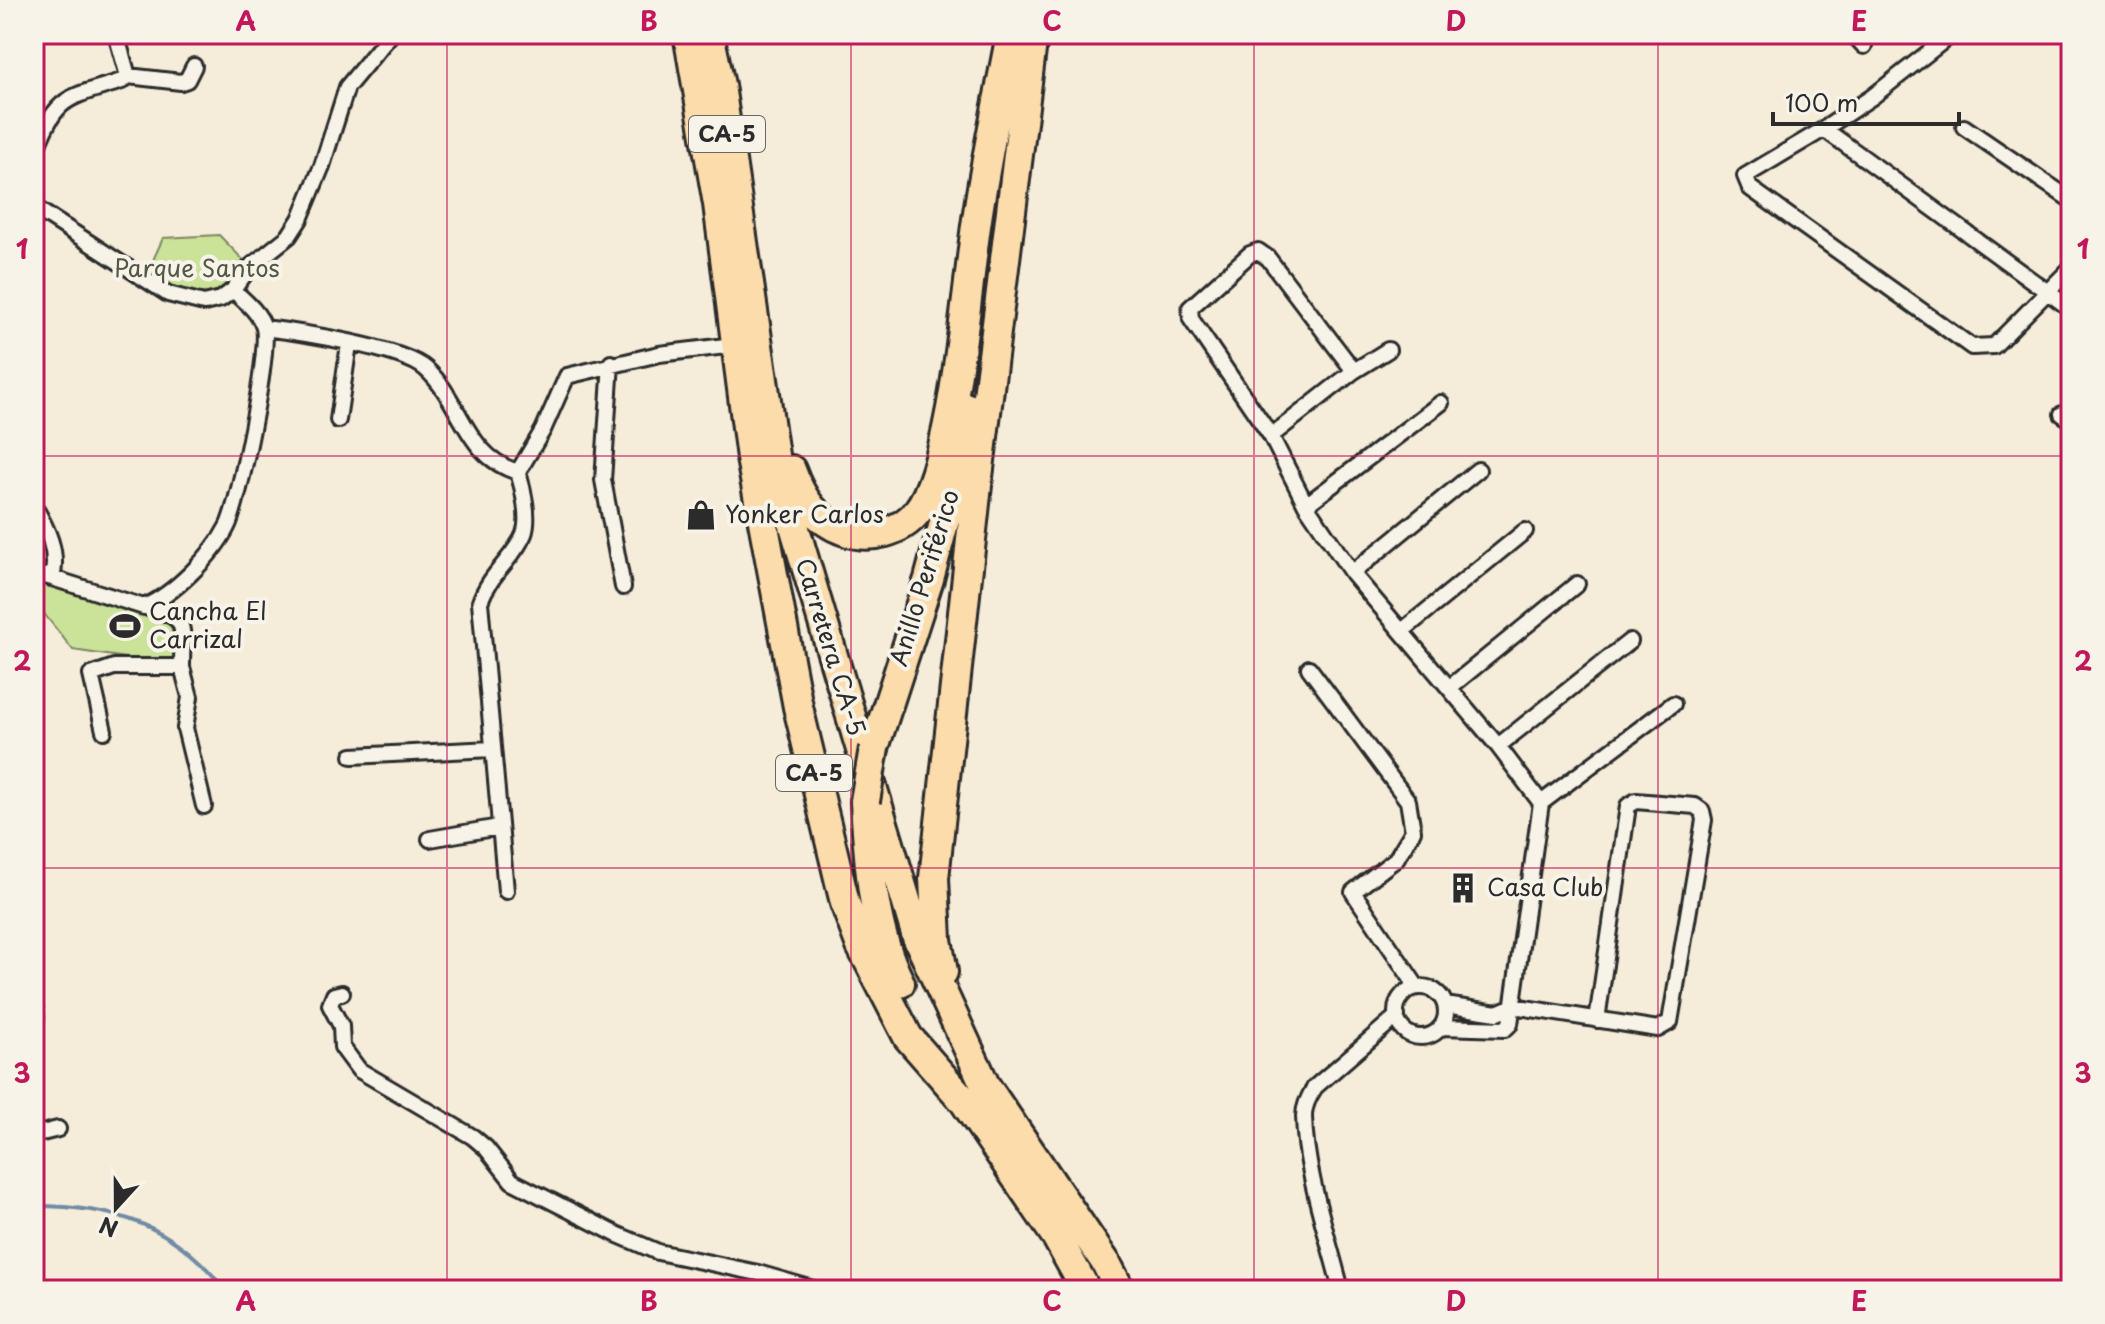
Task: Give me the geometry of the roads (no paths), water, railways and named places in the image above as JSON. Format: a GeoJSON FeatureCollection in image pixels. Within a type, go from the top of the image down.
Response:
{"type":"FeatureCollection","features":[{"type":"Feature","properties":{"kind":"highway","name":"CA-5"},"geometry":{"type":"LineString","coordinates":[[688,34],[731,242]]}},
{"type":"Feature","properties":{"kind":"highway","name":"CA-5"},"geometry":{"type":"LineString","coordinates":[[709,34],[720,85],[731,242]]}},
{"type":"Feature","properties":{"kind":"highway"},"geometry":{"type":"LineString","coordinates":[[731,242],[800,492],[825,522],[847,532],[883,533],[902,524],[917,511],[929,491],[948,417],[988,151],[1012,34]]}},
{"type":"Feature","properties":{"kind":"highway","name":"Anillo Periférico"},"geometry":{"type":"LineString","coordinates":[[964,1101],[936,1056],[886,956],[870,874],[865,801],[874,748],[929,579],[956,478],[971,395],[1012,34]]}},
{"type":"Feature","properties":{"kind":"highway","name":"Anillo Periférico"},"geometry":{"type":"LineString","coordinates":[[948,1000],[937,940],[934,878],[977,485],[1033,34]]}},
{"type":"Feature","properties":{"kind":"highway","name":"Carretera CA-5"},"geometry":{"type":"LineString","coordinates":[[731,242],[734,345],[751,458],[798,707],[845,903],[861,946],[908,1037],[964,1101],[1056,1236],[1086,1290]]}},
{"type":"Feature","properties":{"kind":"highway","name":"Carretera CA-5"},"geometry":{"type":"LineString","coordinates":[[731,242],[775,462],[917,937],[985,1085],[1106,1263],[1120,1290]]}},
{"type":"Feature","properties":{"kind":"street"},"geometry":{"type":"LineString","coordinates":[[116,34],[128,76]]}},
{"type":"Feature","properties":{"kind":"street"},"geometry":{"type":"LineString","coordinates":[[34,207],[168,294],[204,303],[221,299],[233,290],[250,267],[289,236],[300,219],[322,166],[347,87],[391,34]]}},
{"type":"Feature","properties":{"kind":"street"},"geometry":{"type":"LineString","coordinates":[[1853,34],[1864,46]]}},
{"type":"Feature","properties":{"kind":"street"},"geometry":{"type":"LineString","coordinates":[[1952,34],[1872,97],[1745,176],[1750,188],[1972,347],[1994,346],[2071,268]]}},
{"type":"Feature","properties":{"kind":"street"},"geometry":{"type":"LineString","coordinates":[[34,155],[58,104],[71,96],[122,81],[128,76],[181,82],[187,80],[194,66]]}},
{"type":"Feature","properties":{"kind":"street"},"geometry":{"type":"LineString","coordinates":[[1964,127],[2071,200]]}},
{"type":"Feature","properties":{"kind":"street"},"geometry":{"type":"LineString","coordinates":[[1824,129],[2071,309]]}},
{"type":"Feature","properties":{"kind":"street"},"geometry":{"type":"LineString","coordinates":[[1354,371],[1268,258],[1258,251],[1250,254],[1190,308],[1191,319],[1271,436],[1306,505],[1352,573],[1498,746],[1541,803],[1510,1024],[1505,1029],[1442,1027]]}},
{"type":"Feature","properties":{"kind":"street"},"geometry":{"type":"LineString","coordinates":[[144,607],[171,593],[229,525],[265,361],[264,328],[257,314],[233,290]]}},
{"type":"Feature","properties":{"kind":"street"},"geometry":{"type":"LineString","coordinates":[[264,328],[379,348],[424,367],[445,390],[472,441],[507,469],[518,472]]}},
{"type":"Feature","properties":{"kind":"street"},"geometry":{"type":"LineString","coordinates":[[338,420],[349,344]]}},
{"type":"Feature","properties":{"kind":"street"},"geometry":{"type":"LineString","coordinates":[[518,472],[543,430],[567,376],[611,363],[734,345]]}},
{"type":"Feature","properties":{"kind":"street"},"geometry":{"type":"LineString","coordinates":[[1271,436],[1354,371],[1388,350]]}},
{"type":"Feature","properties":{"kind":"street"},"geometry":{"type":"LineString","coordinates":[[611,363],[603,480],[623,587]]}},
{"type":"Feature","properties":{"kind":"street"},"geometry":{"type":"LineString","coordinates":[[1306,505],[1441,403]]}},
{"type":"Feature","properties":{"kind":"street"},"geometry":{"type":"LineString","coordinates":[[1352,573],[1478,470]]}},
{"type":"Feature","properties":{"kind":"street"},"geometry":{"type":"LineString","coordinates":[[506,891],[480,602],[488,581],[524,534],[523,486],[518,472]]}},
{"type":"Feature","properties":{"kind":"street"},"geometry":{"type":"LineString","coordinates":[[34,506],[51,540],[55,564],[52,578]]}},
{"type":"Feature","properties":{"kind":"street"},"geometry":{"type":"LineString","coordinates":[[1402,631],[1525,531]]}},
{"type":"Feature","properties":{"kind":"street"},"geometry":{"type":"LineString","coordinates":[[34,573],[175,614],[181,622],[182,667],[190,697],[185,728],[204,806]]}},
{"type":"Feature","properties":{"kind":"street"},"geometry":{"type":"LineString","coordinates":[[1449,688],[1577,584]]}},
{"type":"Feature","properties":{"kind":"street"},"geometry":{"type":"LineString","coordinates":[[1498,746],[1630,641]]}},
{"type":"Feature","properties":{"kind":"street"},"geometry":{"type":"LineString","coordinates":[[104,731],[91,675],[114,667],[182,667]]}},
{"type":"Feature","properties":{"kind":"street"},"geometry":{"type":"LineString","coordinates":[[1309,668],[1408,801],[1413,831],[1396,859],[1353,892],[1417,987],[1436,992],[1445,1005],[1442,1027],[1435,1033],[1416,1037],[1407,1033],[1397,1016]]}},
{"type":"Feature","properties":{"kind":"street"},"geometry":{"type":"LineString","coordinates":[[1541,803],[1673,704]]}},
{"type":"Feature","properties":{"kind":"street"},"geometry":{"type":"LineString","coordinates":[[352,756],[492,749]]}},
{"type":"Feature","properties":{"kind":"street"},"geometry":{"type":"LineString","coordinates":[[1445,1005],[1497,1013],[1513,1006],[1597,1020],[1658,1029],[1670,1022],[1704,820],[1702,811],[1695,806],[1636,801],[1628,806],[1597,1020]]}},
{"type":"Feature","properties":{"kind":"street"},"geometry":{"type":"LineString","coordinates":[[430,839],[499,827]]}},
{"type":"Feature","properties":{"kind":"street"},"geometry":{"type":"LineString","coordinates":[[1341,1290],[1317,1197],[1304,1115],[1306,1101],[1315,1087],[1397,1016],[1401,998],[1417,987]]}},
{"type":"Feature","properties":{"kind":"street"},"geometry":{"type":"LineString","coordinates":[[342,993],[334,995],[330,1005],[341,1026],[342,1047],[359,1070],[473,1137],[486,1148],[512,1181],[658,1252],[758,1273],[817,1290]]}},
{"type":"Feature","properties":{"kind":"street"},"geometry":{"type":"LineString","coordinates":[[34,1135],[58,1129]]}},
{"type":"Feature","properties":{"kind":"waterway"},"geometry":{"type":"LineString","coordinates":[[34,1206],[91,1210],[141,1224],[185,1249],[225,1290]]}},
{"type":"Feature","properties":{"kind":"place","name":"Yonker Carlos"},"geometry":{"type":"Point","coordinates":[701,515]}},
{"type":"Feature","properties":{"kind":"place","name":"Cancha El Carrizal"},"geometry":{"type":"Point","coordinates":[125,626]}},
{"type":"Feature","properties":{"kind":"place","name":"Casa Club"},"geometry":{"type":"Point","coordinates":[1463,888]}},
{"type":"Feature","properties":{"kind":"park label","name":"Parque Santos"},"geometry":{"type":"Point","coordinates":[197,269]}}]}
